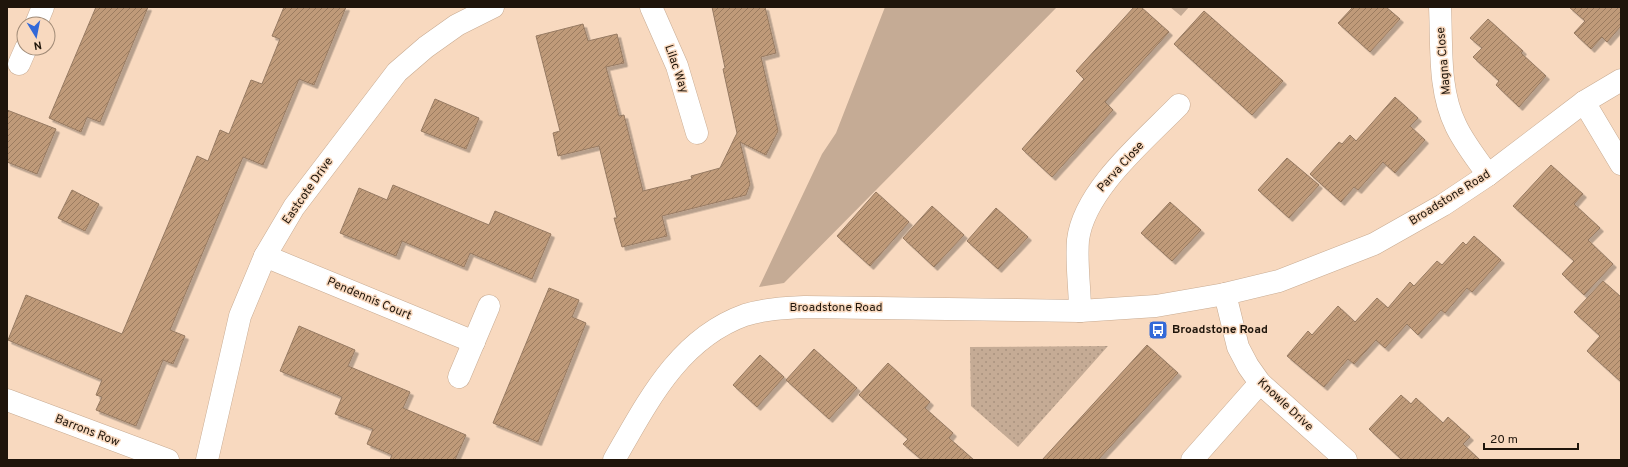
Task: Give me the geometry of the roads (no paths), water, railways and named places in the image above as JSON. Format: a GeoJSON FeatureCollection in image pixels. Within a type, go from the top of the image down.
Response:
{"type":"FeatureCollection","features":[{"type":"Feature","properties":{"kind":"street","name":"Eastcote Drive"},"geometry":{"type":"LineString","coordinates":[[207,460],[240,316],[265,256],[294,207],[397,72],[426,47],[457,25],[493,7]]}},
{"type":"Feature","properties":{"kind":"street","name":"Lilac Way"},"geometry":{"type":"LineString","coordinates":[[651,7],[677,66],[697,133]]}},
{"type":"Feature","properties":{"kind":"street","name":"Magna Close"},"geometry":{"type":"LineString","coordinates":[[1440,7],[1444,89],[1450,112],[1463,139],[1488,175]]}},
{"type":"Feature","properties":{"kind":"street","name":"Broadstone Road"},"geometry":{"type":"LineString","coordinates":[[614,460],[655,390],[675,363],[698,341],[718,327],[746,315],[775,309],[805,307],[1080,311],[1156,306],[1225,294],[1279,280],[1374,244],[1443,205],[1488,175],[1584,102],[1621,80]]}},
{"type":"Feature","properties":{"kind":"street"},"geometry":{"type":"LineString","coordinates":[[1584,102],[1621,164]]}},
{"type":"Feature","properties":{"kind":"street","name":"Parva Close"},"geometry":{"type":"LineString","coordinates":[[1080,311],[1078,240],[1086,214],[1102,185],[1179,105]]}},
{"type":"Feature","properties":{"kind":"street","name":"Pendennis Court"},"geometry":{"type":"LineString","coordinates":[[265,256],[474,342]]}},
{"type":"Feature","properties":{"kind":"street","name":"Knowle Drive"},"geometry":{"type":"LineString","coordinates":[[1225,294],[1238,347],[1248,366],[1260,383],[1346,460]]}},
{"type":"Feature","properties":{"kind":"street"},"geometry":{"type":"LineString","coordinates":[[459,377],[489,306]]}},
{"type":"Feature","properties":{"kind":"street"},"geometry":{"type":"LineString","coordinates":[[1192,460],[1260,383]]}},
{"type":"Feature","properties":{"kind":"street","name":"Barrons Row"},"geometry":{"type":"LineString","coordinates":[[7,400],[168,460]]}},
{"type":"Feature","properties":{"kind":"place","name":"Broadstone Road"},"geometry":{"type":"Point","coordinates":[1158,330]}}]}
